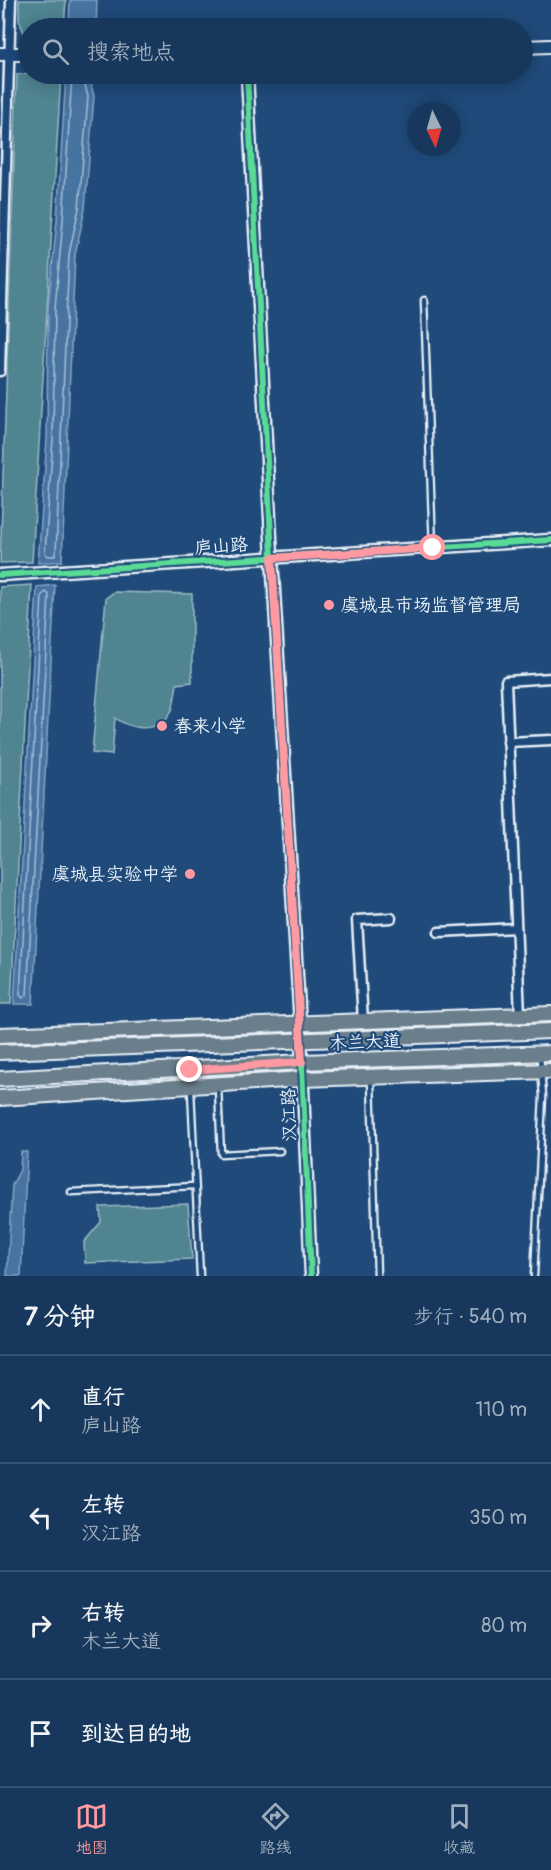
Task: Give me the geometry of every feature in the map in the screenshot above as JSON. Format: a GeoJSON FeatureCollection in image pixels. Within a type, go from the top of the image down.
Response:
{"type":"FeatureCollection","features":[{"type":"Feature","properties":{"kind":"main road"},"geometry":{"type":"LineString","coordinates":[[533,47],[551,46]]}},
{"type":"Feature","properties":{"kind":"main road"},"geometry":{"type":"LineString","coordinates":[[0,1035],[551,1014]]}},
{"type":"Feature","properties":{"kind":"main road","name":"木兰大道"},"geometry":{"type":"LineString","coordinates":[[0,1052],[551,1031]]}},
{"type":"Feature","properties":{"kind":"main road","name":"木兰大道"},"geometry":{"type":"LineString","coordinates":[[0,1079],[302,1062],[546,1054]]}},
{"type":"Feature","properties":{"kind":"main road"},"geometry":{"type":"LineString","coordinates":[[0,1098],[302,1079],[546,1072]]}},
{"type":"Feature","properties":{"kind":"street"},"geometry":{"type":"LineString","coordinates":[[0,371],[5,54],[11,0]]}},
{"type":"Feature","properties":{"kind":"street","name":"汉江路"},"geometry":{"type":"LineString","coordinates":[[248,84],[272,558],[302,1062],[311,1276]]}},
{"type":"Feature","properties":{"kind":"street","name":"庐山路"},"geometry":{"type":"LineString","coordinates":[[0,575],[551,540]]}},
{"type":"Feature","properties":{"kind":"street"},"geometry":{"type":"LineString","coordinates":[[520,1015],[506,681],[551,678]]}},
{"type":"Feature","properties":{"kind":"street"},"geometry":{"type":"LineString","coordinates":[[508,742],[551,740]]}},
{"type":"Feature","properties":{"kind":"street"},"geometry":{"type":"LineString","coordinates":[[363,1021],[357,920],[391,918]]}},
{"type":"Feature","properties":{"kind":"street"},"geometry":{"type":"LineString","coordinates":[[438,932],[516,928]]}},
{"type":"Feature","properties":{"kind":"lane"},"geometry":{"type":"LineString","coordinates":[[424,300],[433,548]]}},
{"type":"Feature","properties":{"kind":"lane"},"geometry":{"type":"LineString","coordinates":[[534,1276],[546,1054]]}},
{"type":"Feature","properties":{"kind":"lane"},"geometry":{"type":"LineString","coordinates":[[190,1070],[200,1276]]}},
{"type":"Feature","properties":{"kind":"lane"},"geometry":{"type":"LineString","coordinates":[[371,1077],[377,1276]]}},
{"type":"Feature","properties":{"kind":"lane"},"geometry":{"type":"LineString","coordinates":[[218,1085],[221,1154],[280,1151]]}},
{"type":"Feature","properties":{"kind":"lane"},"geometry":{"type":"LineString","coordinates":[[71,1192],[195,1186]]}},
{"type":"Feature","properties":{"kind":"green space"},"geometry":{"type":"Polygon","coordinates":[[[19,0],[66,0],[65,18],[19,18],[19,0]]]}},
{"type":"Feature","properties":{"kind":"green space"},"geometry":{"type":"Polygon","coordinates":[[[18,74],[18,84],[60,84],[32,562],[0,563],[18,74]]]}},
{"type":"Feature","properties":{"kind":"green space"},"geometry":{"type":"Polygon","coordinates":[[[32,585],[11,1004],[0,1004],[0,587],[32,585]]]}},
{"type":"Feature","properties":{"kind":"green space"},"geometry":{"type":"Polygon","coordinates":[[[114,592],[192,594],[192,682],[177,684],[173,708],[165,722],[145,728],[127,725],[115,718],[112,755],[92,753],[106,598],[114,592]]]}},
{"type":"Feature","properties":{"kind":"green space"},"geometry":{"type":"Polygon","coordinates":[[[188,1204],[192,1259],[85,1263],[84,1242],[101,1222],[100,1207],[188,1204]]]}},
{"type":"Feature","properties":{"kind":"water"},"geometry":{"type":"Polygon","coordinates":[[[70,0],[97,0],[96,18],[69,18],[70,0]]]}},
{"type":"Feature","properties":{"kind":"water"},"geometry":{"type":"Polygon","coordinates":[[[65,84],[91,84],[94,96],[85,209],[75,255],[62,561],[38,563],[47,439],[48,308],[57,220],[65,84]]]}},
{"type":"Feature","properties":{"kind":"water"},"geometry":{"type":"Polygon","coordinates":[[[55,585],[33,1004],[14,1004],[37,587],[55,585]]]}},
{"type":"Feature","properties":{"kind":"water"},"geometry":{"type":"Polygon","coordinates":[[[21,1152],[27,1152],[21,1276],[7,1276],[12,1185],[20,1170],[21,1152]]]}},
{"type":"Feature","properties":{"kind":"cycle path"},"geometry":{"type":"LineString","coordinates":[[248,84],[272,557],[301,1041],[311,1276]]}},
{"type":"Feature","properties":{"kind":"cycle path"},"geometry":{"type":"LineString","coordinates":[[0,575],[551,540]]}},
{"type":"Feature","properties":{"kind":"place","name":"虞城县市场监督管理局"},"geometry":{"type":"Point","coordinates":[329,605]}},
{"type":"Feature","properties":{"kind":"place","name":"春来小学"},"geometry":{"type":"Point","coordinates":[162,726]}},
{"type":"Feature","properties":{"kind":"place","name":"虞城县实验中学"},"geometry":{"type":"Point","coordinates":[190,874]}},
{"type":"Feature","properties":{"kind":"route"},"geometry":{"type":"LineString","coordinates":[[190,1070],[302,1062],[272,558],[433,548]]}}]}
